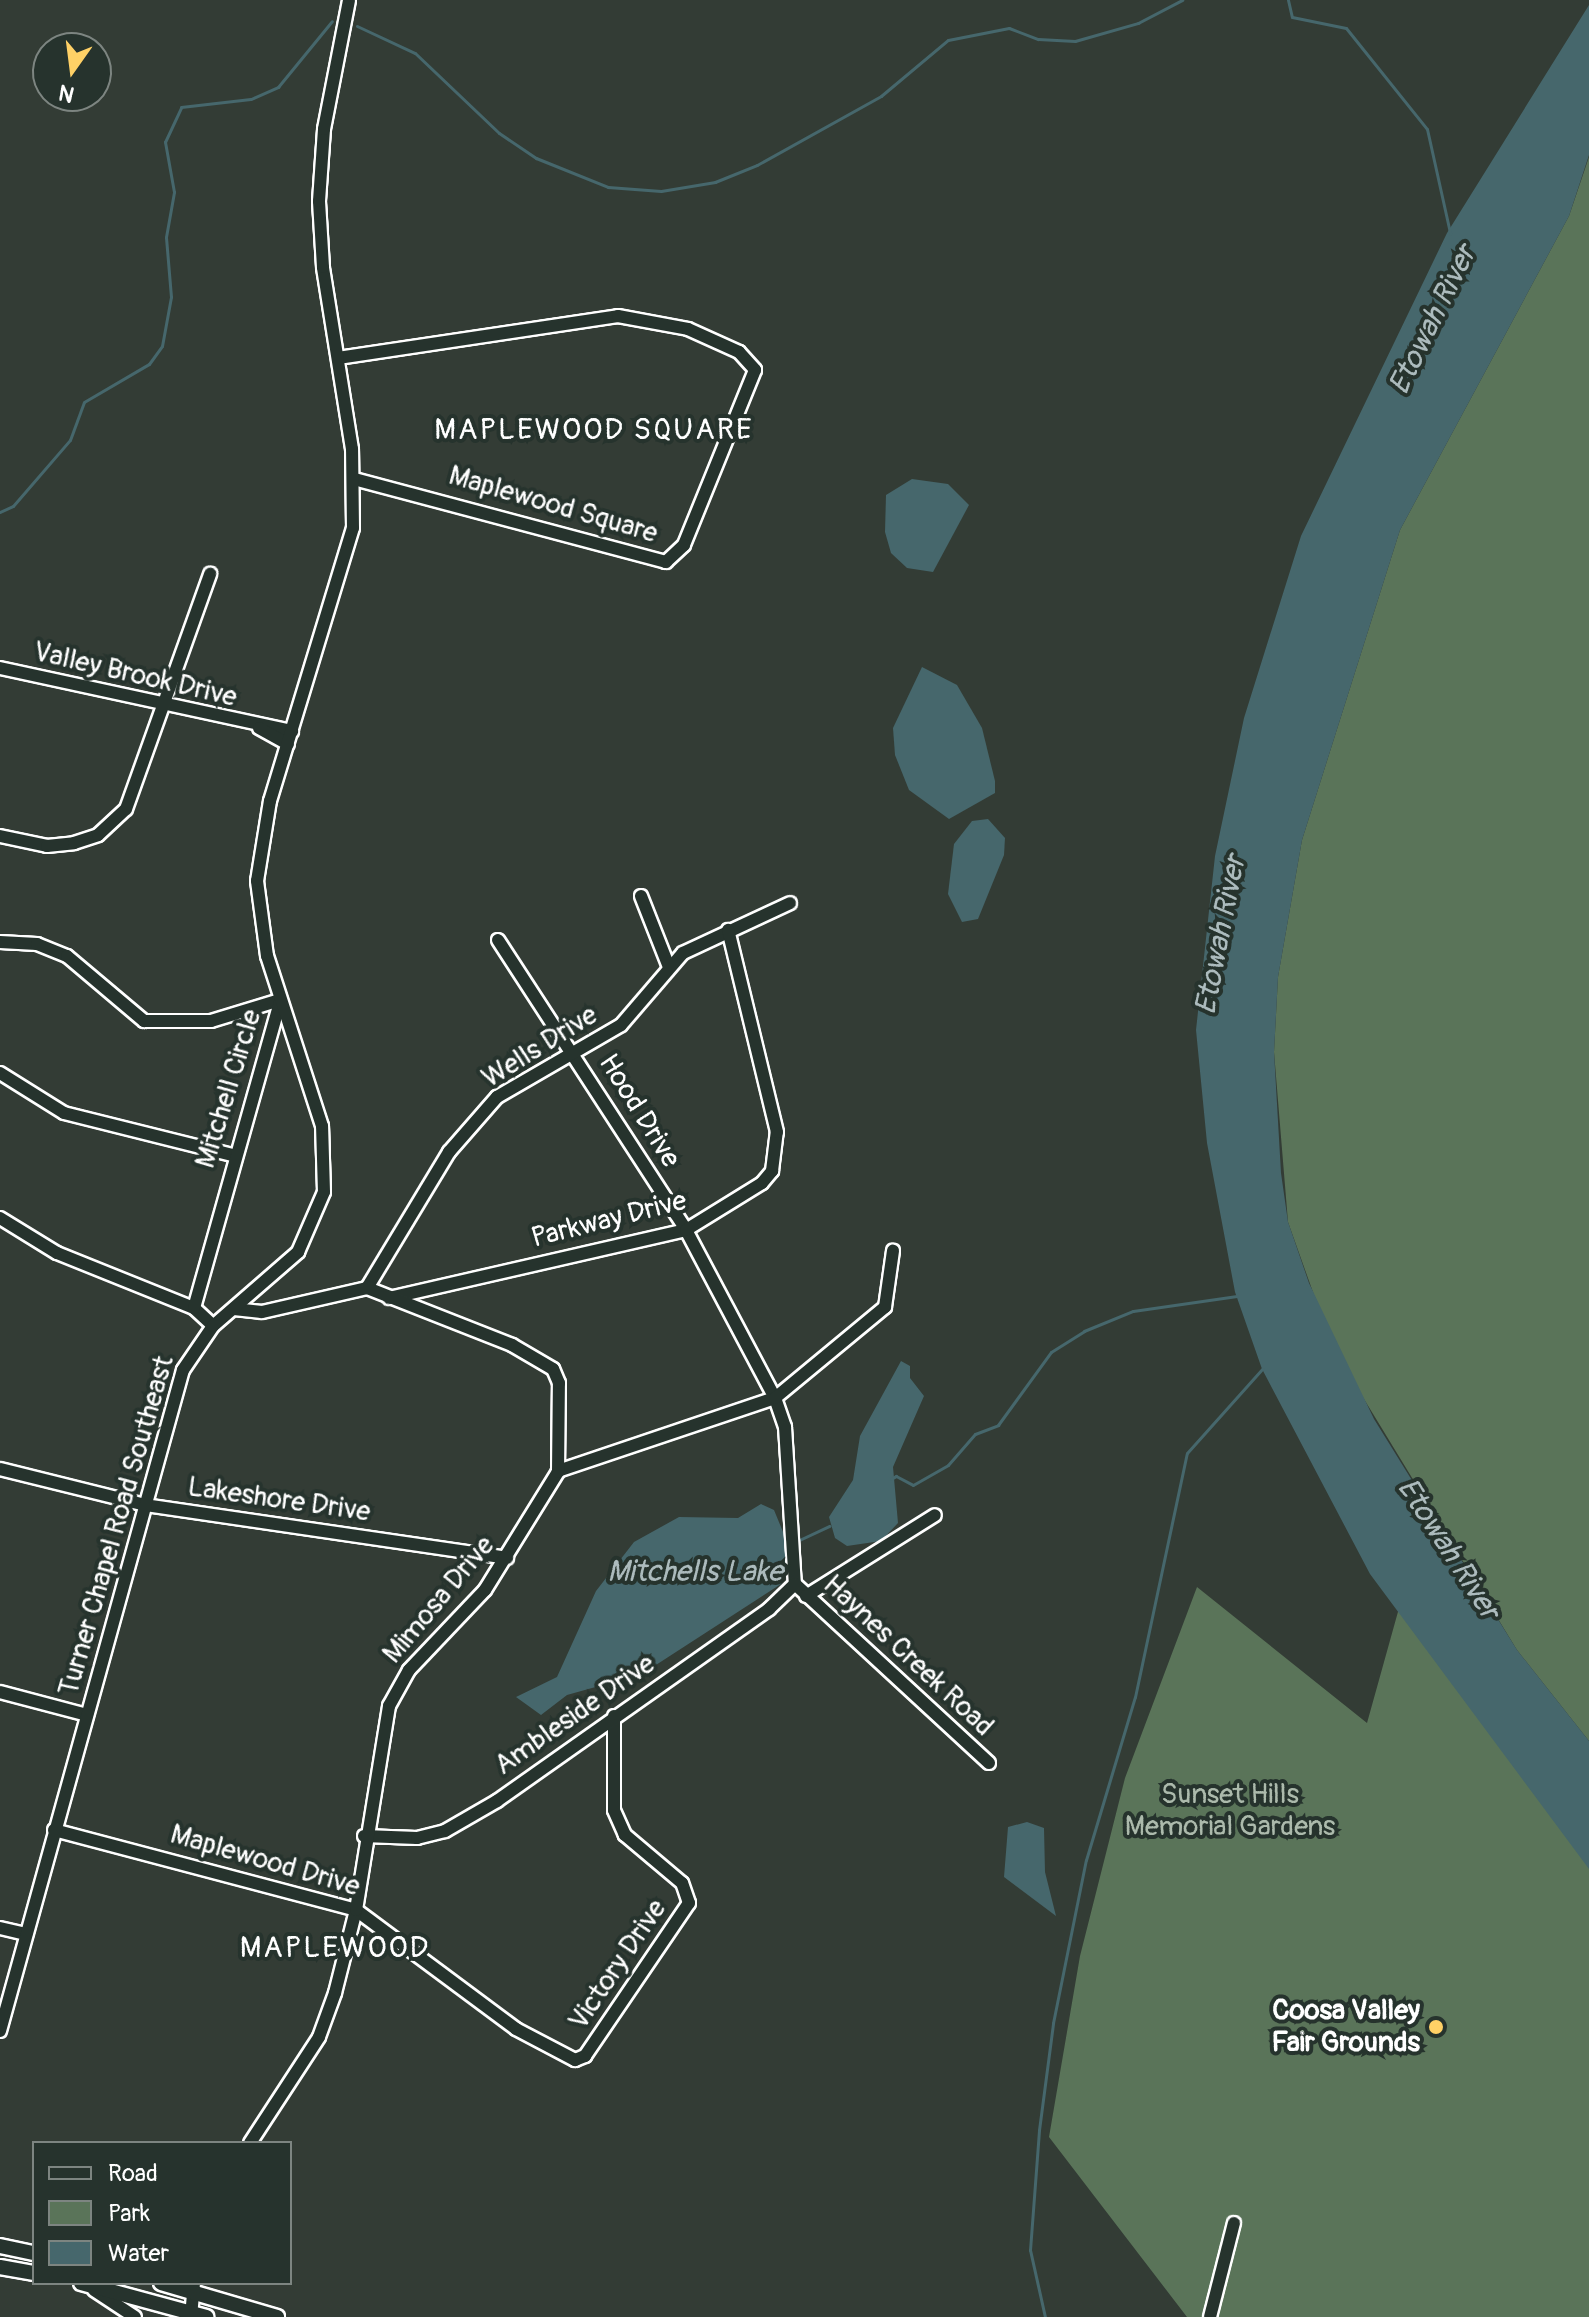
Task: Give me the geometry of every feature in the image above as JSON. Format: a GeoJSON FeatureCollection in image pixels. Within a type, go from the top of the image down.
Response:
{"type":"FeatureCollection","features":[{"type":"Feature","properties":{"kind":"main road"},"geometry":{"type":"LineString","coordinates":[[0,2246],[32,2253]]}},
{"type":"Feature","properties":{"kind":"main road"},"geometry":{"type":"LineString","coordinates":[[0,2267],[32,2273]]}},
{"type":"Feature","properties":{"kind":"main road"},"geometry":{"type":"LineString","coordinates":[[88,2285],[197,2316]]}},
{"type":"Feature","properties":{"kind":"main road"},"geometry":{"type":"LineString","coordinates":[[194,2287],[277,2317]]}},
{"type":"Feature","properties":{"kind":"street","name":"Turner Chapel Road Southeast"},"geometry":{"type":"LineString","coordinates":[[0,2031],[183,1370],[213,1326],[298,1252],[316,1219],[326,1179],[322,1126],[264,944],[257,881],[263,829],[347,563],[354,479],[319,201],[324,129],[349,0]]}},
{"type":"Feature","properties":{"kind":"street","name":"Maplewood Square"},"geometry":{"type":"LineString","coordinates":[[338,358],[618,316],[688,329],[739,352],[755,370],[684,545],[666,562],[354,479]]}},
{"type":"Feature","properties":{"kind":"street"},"geometry":{"type":"LineString","coordinates":[[0,836],[61,846],[109,828],[132,798],[210,574]]}},
{"type":"Feature","properties":{"kind":"street","name":"Valley Brook Drive"},"geometry":{"type":"LineString","coordinates":[[0,668],[259,728],[290,738]]}},
{"type":"Feature","properties":{"kind":"street"},"geometry":{"type":"LineString","coordinates":[[641,896],[669,967]]}},
{"type":"Feature","properties":{"kind":"street","name":"Wells Drive"},"geometry":{"type":"LineString","coordinates":[[367,1288],[474,1122],[497,1097],[574,1053],[637,1011],[669,967],[728,930],[790,903]]}},
{"type":"Feature","properties":{"kind":"street","name":"Parkway Drive"},"geometry":{"type":"LineString","coordinates":[[389,1298],[686,1230],[762,1183],[777,1154],[777,1132],[728,930]]}},
{"type":"Feature","properties":{"kind":"street","name":"Hood Drive"},"geometry":{"type":"LineString","coordinates":[[498,940],[686,1230],[775,1398]]}},
{"type":"Feature","properties":{"kind":"street","name":"Mitchell Circle"},"geometry":{"type":"LineString","coordinates":[[0,942],[37,944],[67,956],[144,1021],[211,1021],[280,1000]]}},
{"type":"Feature","properties":{"kind":"street","name":"Mitchell Circle"},"geometry":{"type":"LineString","coordinates":[[194,1308],[233,1155],[280,1000]]}},
{"type":"Feature","properties":{"kind":"street"},"geometry":{"type":"LineString","coordinates":[[0,1073],[64,1113],[233,1155]]}},
{"type":"Feature","properties":{"kind":"street"},"geometry":{"type":"LineString","coordinates":[[0,1218],[57,1253],[194,1308],[213,1326]]}},
{"type":"Feature","properties":{"kind":"street"},"geometry":{"type":"LineString","coordinates":[[558,1471],[775,1398],[885,1307],[893,1251]]}},
{"type":"Feature","properties":{"kind":"street"},"geometry":{"type":"LineString","coordinates":[[234,1309],[262,1312],[367,1288]]}},
{"type":"Feature","properties":{"kind":"street","name":"Mimosa Drive"},"geometry":{"type":"LineString","coordinates":[[251,2141],[319,2037],[356,1910],[364,1836],[389,1706],[402,1679],[507,1558],[558,1471],[559,1383],[553,1369],[512,1345],[367,1288]]}},
{"type":"Feature","properties":{"kind":"street"},"geometry":{"type":"LineString","coordinates":[[775,1398],[785,1427],[795,1584]]}},
{"type":"Feature","properties":{"kind":"street","name":"Lakeshore Drive"},"geometry":{"type":"LineString","coordinates":[[0,1469],[145,1505],[507,1558]]}},
{"type":"Feature","properties":{"kind":"street"},"geometry":{"type":"LineString","coordinates":[[806,1596],[935,1515]]}},
{"type":"Feature","properties":{"kind":"street","name":"Haynes Creek Road"},"geometry":{"type":"LineString","coordinates":[[795,1584],[989,1763]]}},
{"type":"Feature","properties":{"kind":"street","name":"Ambleside Drive"},"geometry":{"type":"LineString","coordinates":[[364,1836],[417,1838],[445,1831],[769,1609],[795,1584]]}},
{"type":"Feature","properties":{"kind":"street"},"geometry":{"type":"LineString","coordinates":[[0,1692],[87,1715]]}},
{"type":"Feature","properties":{"kind":"street","name":"Victory Drive"},"geometry":{"type":"LineString","coordinates":[[563,2058],[585,2056],[689,1903],[682,1883],[625,1835],[614,1810],[614,1716]]}},
{"type":"Feature","properties":{"kind":"street","name":"Maplewood Drive"},"geometry":{"type":"LineString","coordinates":[[54,1830],[356,1910],[563,2058]]}},
{"type":"Feature","properties":{"kind":"street"},"geometry":{"type":"LineString","coordinates":[[0,1928],[26,1934]]}},
{"type":"Feature","properties":{"kind":"street"},"geometry":{"type":"LineString","coordinates":[[1210,2317],[1234,2223]]}},
{"type":"Feature","properties":{"kind":"street"},"geometry":{"type":"LineString","coordinates":[[84,2285],[135,2317]]}},
{"type":"Feature","properties":{"kind":"street"},"geometry":{"type":"LineString","coordinates":[[194,2287],[197,2316]]}},
{"type":"Feature","properties":{"kind":"green space"},"geometry":{"type":"Polygon","coordinates":[[[1589,157],[1589,1741],[1517,1650],[1356,1386],[1314,1295],[1288,1222],[1274,1052],[1278,977],[1302,840],[1400,530],[1569,216],[1589,157]]]}},
{"type":"Feature","properties":{"kind":"green space","name":"Sunset Hills Memorial Gardens"},"geometry":{"type":"Polygon","coordinates":[[[1406,1583],[1589,1838],[1589,2317],[1217,2317],[1240,2224],[1231,2217],[1203,2317],[1187,2317],[1049,2137],[1080,1956],[1125,1778],[1197,1587],[1367,1723],[1406,1583]]]}},
{"type":"Feature","properties":{"kind":"water","name":"Etowah River"},"geometry":{"type":"Polygon","coordinates":[[[1589,5],[1589,155],[1569,216],[1400,530],[1302,840],[1278,977],[1274,1052],[1281,1173],[1288,1222],[1309,1283],[1374,1419],[1517,1650],[1589,1741],[1589,1869],[1370,1574],[1262,1369],[1235,1292],[1207,1143],[1196,1030],[1215,856],[1244,718],[1301,536],[1447,233],[1589,5]]]}},
{"type":"Feature","properties":{"kind":"water"},"geometry":{"type":"Polygon","coordinates":[[[912,479],[948,484],[969,505],[933,572],[907,568],[891,553],[885,532],[886,495],[912,479]]]}},
{"type":"Feature","properties":{"kind":"water"},"geometry":{"type":"Polygon","coordinates":[[[922,667],[957,685],[982,728],[995,781],[995,793],[949,819],[909,790],[895,755],[893,728],[922,667]]]}},
{"type":"Feature","properties":{"kind":"water"},"geometry":{"type":"Polygon","coordinates":[[[988,819],[1005,838],[1004,855],[978,919],[962,922],[948,894],[954,844],[972,821],[988,819]]]}},
{"type":"Feature","properties":{"kind":"water"},"geometry":{"type":"Polygon","coordinates":[[[901,1361],[910,1366],[910,1378],[924,1396],[893,1467],[898,1523],[881,1541],[847,1546],[835,1538],[829,1517],[853,1480],[860,1436],[901,1361]]]}},
{"type":"Feature","properties":{"kind":"water","name":"Mitchells Lake"},"geometry":{"type":"Polygon","coordinates":[[[761,1504],[774,1510],[788,1544],[790,1560],[781,1584],[642,1674],[567,1695],[541,1715],[516,1697],[557,1677],[596,1591],[634,1542],[679,1517],[738,1518],[761,1504]]]}},
{"type":"Feature","properties":{"kind":"water"},"geometry":{"type":"Polygon","coordinates":[[[1027,1822],[1044,1828],[1045,1872],[1056,1916],[1004,1877],[1008,1827],[1027,1822]]]}},
{"type":"Feature","properties":{"kind":"waterway"},"geometry":{"type":"LineString","coordinates":[[357,26],[415,53],[499,133],[536,158],[608,187],[661,191],[715,182],[757,165],[881,96],[948,40],[1009,28],[1038,39],[1075,41],[1138,23],[1182,0]]}},
{"type":"Feature","properties":{"kind":"waterway","name":"Etowah River"},"geometry":{"type":"LineString","coordinates":[[1288,0],[1292,17],[1346,28],[1427,129],[1450,233]]}},
{"type":"Feature","properties":{"kind":"waterway"},"geometry":{"type":"LineString","coordinates":[[0,512],[13,506],[70,440],[84,402],[149,364],[162,346],[171,297],[166,237],[174,192],[165,142],[181,107],[251,99],[278,87],[332,21]]}},
{"type":"Feature","properties":{"kind":"waterway"},"geometry":{"type":"LineString","coordinates":[[891,1479],[896,1476],[913,1485],[948,1465],[975,1434],[998,1425],[1051,1352],[1084,1331],[1133,1311],[1237,1296]]}},
{"type":"Feature","properties":{"kind":"waterway"},"geometry":{"type":"LineString","coordinates":[[1045,2317],[1030,2250],[1039,2130],[1053,2023],[1086,1860],[1135,1697],[1187,1453],[1262,1369]]}},
{"type":"Feature","properties":{"kind":"waterway"},"geometry":{"type":"LineString","coordinates":[[795,1542],[829,1526]]}},
{"type":"Feature","properties":{"kind":"place","name":"Coosa Valley Fair Grounds"},"geometry":{"type":"Point","coordinates":[1436,2027]}},
{"type":"Feature","properties":{"kind":"district","name":"MAPLEWOOD SQUARE"},"geometry":{"type":"Point","coordinates":[594,430]}},
{"type":"Feature","properties":{"kind":"district","name":"MAPLEWOOD"},"geometry":{"type":"Point","coordinates":[335,1948]}}]}
